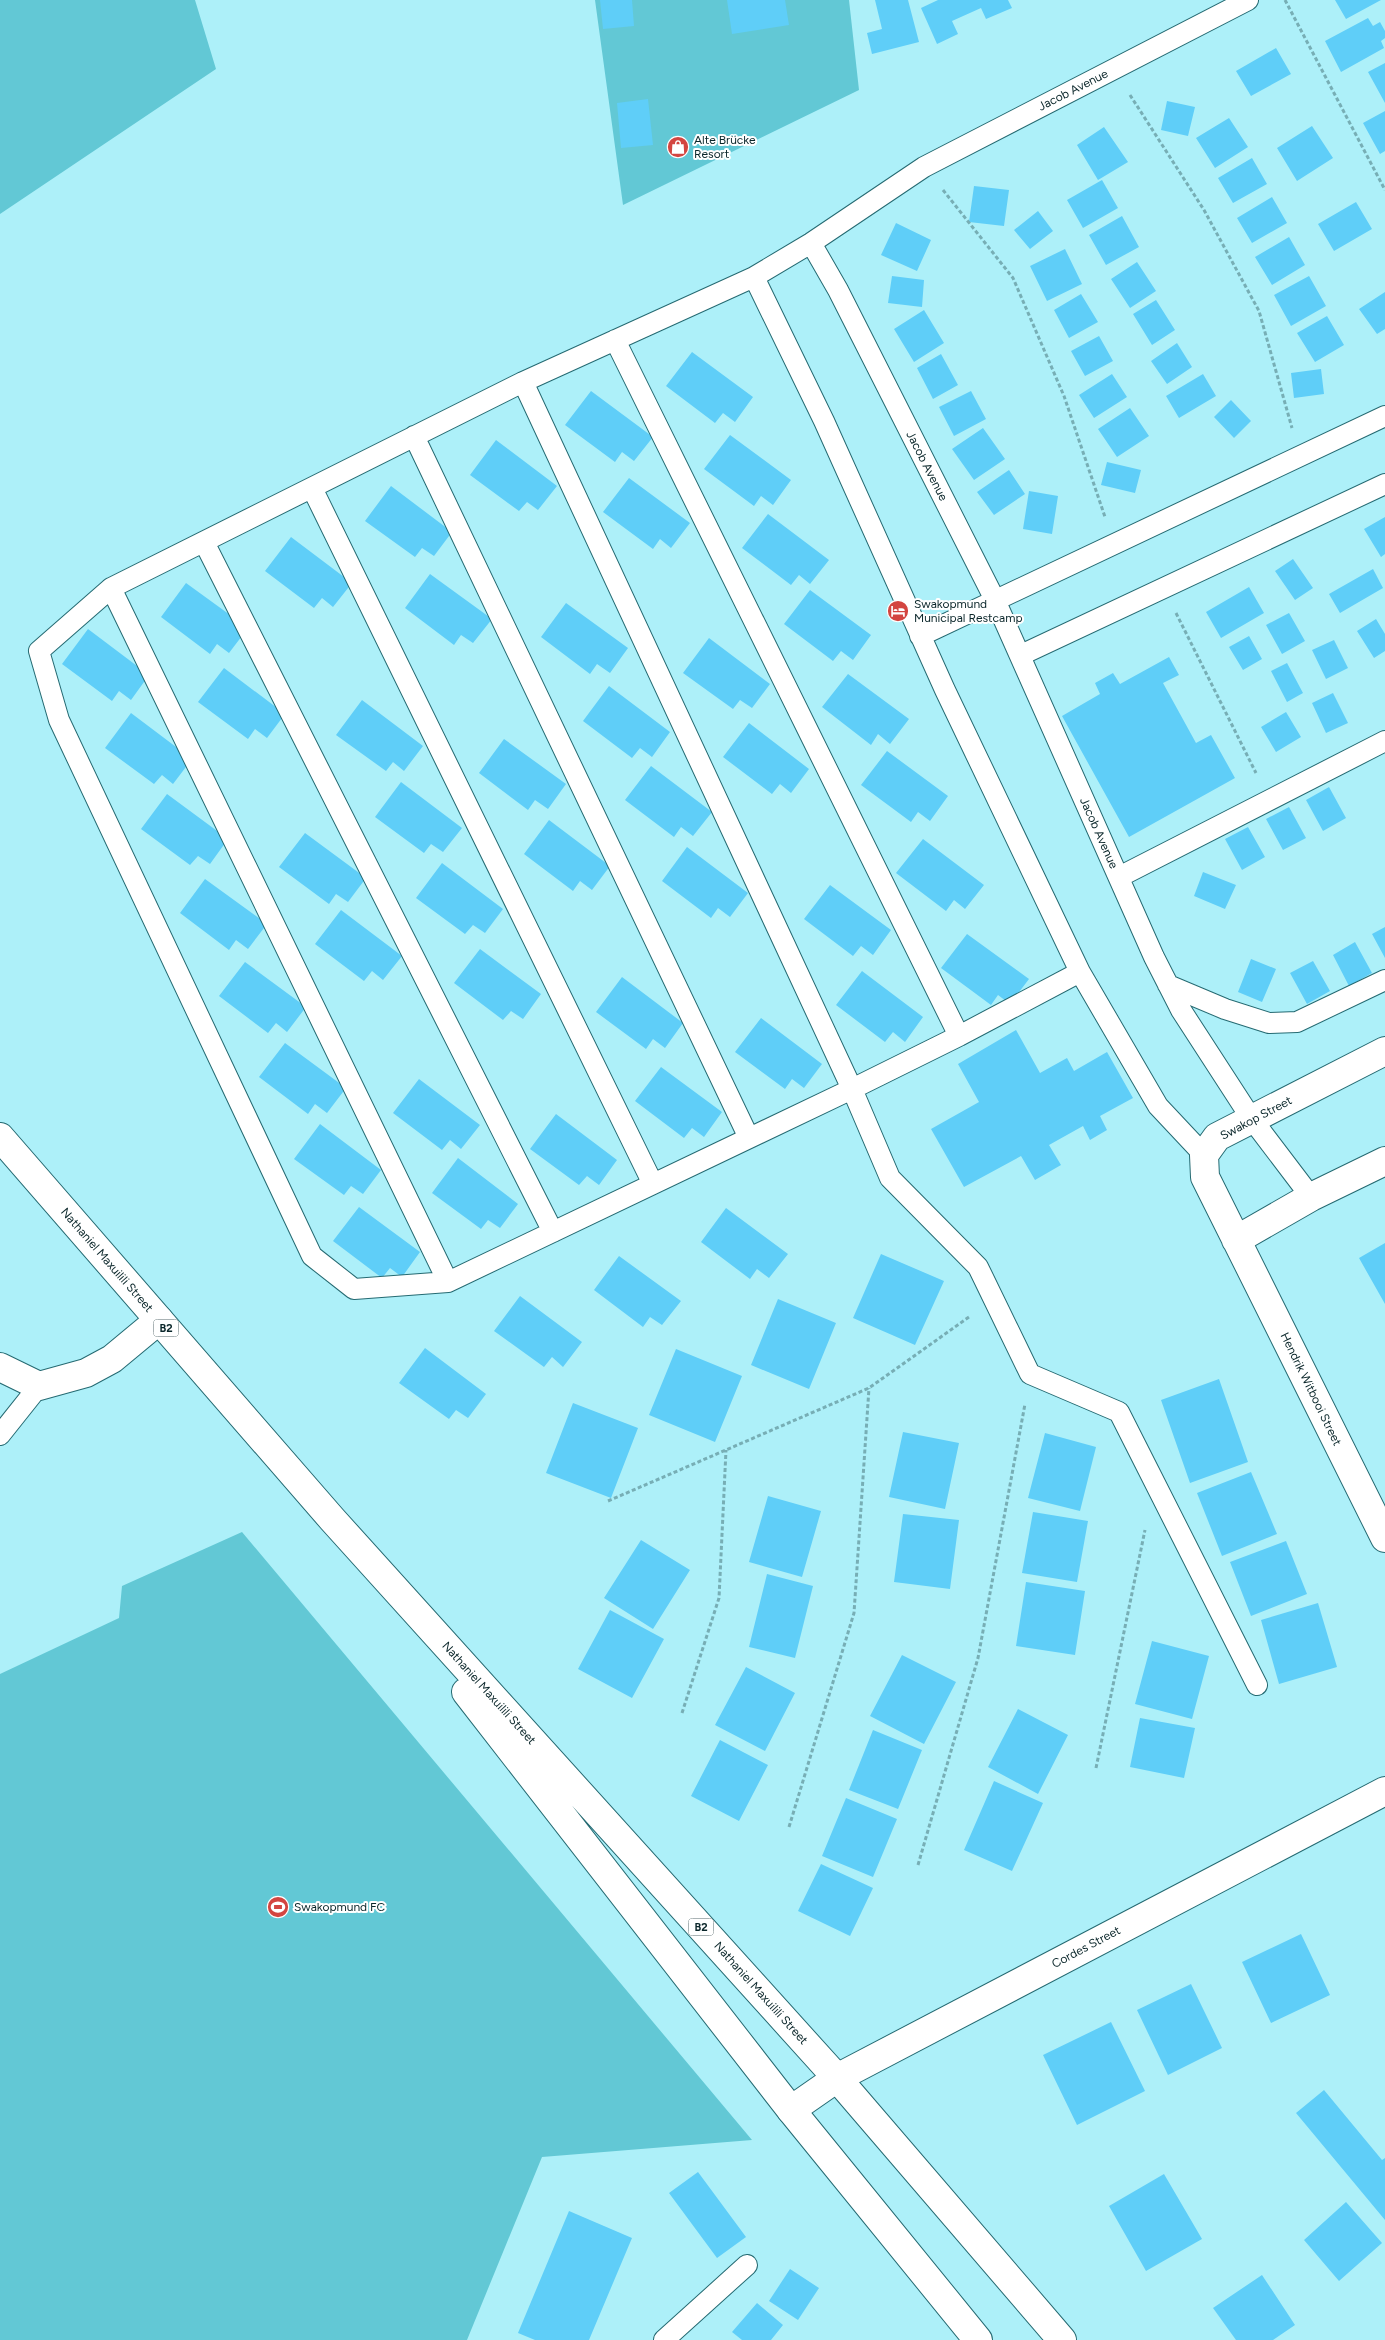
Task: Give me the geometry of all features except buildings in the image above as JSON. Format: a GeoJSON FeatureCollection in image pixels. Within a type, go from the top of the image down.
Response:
{"type":"FeatureCollection","features":[{"type":"Feature","properties":{"kind":"main road","name":"Swakop Street"},"geometry":{"type":"LineString","coordinates":[[1204,1155],[1217,1138],[1251,1118],[1385,1051]]}},
{"type":"Feature","properties":{"kind":"main road","name":"Nathaniel Maxuilili Street"},"geometry":{"type":"LineString","coordinates":[[0,1137],[332,1519],[837,2078],[1062,2340]]}},
{"type":"Feature","properties":{"kind":"main road"},"geometry":{"type":"LineString","coordinates":[[1204,1155],[1205,1177],[1236,1240],[1311,1197],[1385,1162]]}},
{"type":"Feature","properties":{"kind":"main road","name":"Hendrik Witbooi Street"},"geometry":{"type":"LineString","coordinates":[[1236,1240],[1385,1538]]}},
{"type":"Feature","properties":{"kind":"main road"},"geometry":{"type":"LineString","coordinates":[[0,1367],[39,1386],[86,1373],[112,1358],[159,1320]]}},
{"type":"Feature","properties":{"kind":"main road","name":"Nathaniel Maxuilili Street"},"geometry":{"type":"LineString","coordinates":[[332,1519],[791,2110],[978,2340]]}},
{"type":"Feature","properties":{"kind":"main road","name":"Cordes Street"},"geometry":{"type":"LineString","coordinates":[[791,2110],[837,2078],[1385,1791]]}},
{"type":"Feature","properties":{"kind":"lane","name":"Jacob Avenue"},"geometry":{"type":"LineString","coordinates":[[1248,0],[924,167],[811,243],[838,290],[995,600],[1119,877],[1385,740]]}},
{"type":"Feature","properties":{"kind":"lane"},"geometry":{"type":"LineString","coordinates":[[811,243],[754,277],[522,382],[112,588],[39,651],[60,720],[312,1256],[354,1289],[448,1282],[852,1089],[1080,972]]}},
{"type":"Feature","properties":{"kind":"lane"},"geometry":{"type":"LineString","coordinates":[[754,277],[824,421],[920,636],[1080,972],[1158,1106],[1204,1155]]}},
{"type":"Feature","properties":{"kind":"lane"},"geometry":{"type":"LineString","coordinates":[[616,340],[958,1036]]}},
{"type":"Feature","properties":{"kind":"lane"},"geometry":{"type":"LineString","coordinates":[[522,382],[852,1089],[890,1178],[978,1267],[1030,1374],[1119,1412],[1258,1685]]}},
{"type":"Feature","properties":{"kind":"lane"},"geometry":{"type":"LineString","coordinates":[[920,636],[1385,416]]}},
{"type":"Feature","properties":{"kind":"lane"},"geometry":{"type":"LineString","coordinates":[[414,436],[749,1138]]}},
{"type":"Feature","properties":{"kind":"lane"},"geometry":{"type":"LineString","coordinates":[[1021,655],[1385,484]]}},
{"type":"Feature","properties":{"kind":"lane"},"geometry":{"type":"LineString","coordinates":[[312,488],[653,1184]]}},
{"type":"Feature","properties":{"kind":"lane"},"geometry":{"type":"LineString","coordinates":[[204,542],[553,1232]]}},
{"type":"Feature","properties":{"kind":"lane"},"geometry":{"type":"LineString","coordinates":[[112,588],[448,1282]]}},
{"type":"Feature","properties":{"kind":"lane"},"geometry":{"type":"LineString","coordinates":[[1119,877],[1181,1010],[1251,1118],[1311,1197]]}},
{"type":"Feature","properties":{"kind":"lane"},"geometry":{"type":"LineString","coordinates":[[1168,985],[1269,1023],[1297,1022],[1385,980]]}},
{"type":"Feature","properties":{"kind":"lane"},"geometry":{"type":"LineString","coordinates":[[0,1435],[39,1386]]}},
{"type":"Feature","properties":{"kind":"lane"},"geometry":{"type":"LineString","coordinates":[[664,2340],[747,2265]]}},
{"type":"Feature","properties":{"kind":"path"},"geometry":{"type":"LineString","coordinates":[[1285,0],[1385,190]]}},
{"type":"Feature","properties":{"kind":"path"},"geometry":{"type":"LineString","coordinates":[[1113,69],[1204,210],[1259,311],[1300,456]]}},
{"type":"Feature","properties":{"kind":"path"},"geometry":{"type":"LineString","coordinates":[[924,167],[1013,278],[1064,396],[1114,544]]}},
{"type":"Feature","properties":{"kind":"path"},"geometry":{"type":"LineString","coordinates":[[1163,588],[1270,800]]}},
{"type":"Feature","properties":{"kind":"path"},"geometry":{"type":"LineString","coordinates":[[608,1502],[869,1388],[994,1300]]}},
{"type":"Feature","properties":{"kind":"path"},"geometry":{"type":"LineString","coordinates":[[918,1865],[978,1658],[1030,1374]]}},
{"type":"Feature","properties":{"kind":"path"},"geometry":{"type":"LineString","coordinates":[[789,1827],[854,1613],[869,1388]]}},
{"type":"Feature","properties":{"kind":"path"},"geometry":{"type":"LineString","coordinates":[[682,1713],[719,1598],[726,1450]]}},
{"type":"Feature","properties":{"kind":"path"},"geometry":{"type":"LineString","coordinates":[[1096,1768],[1155,1483]]}},
{"type":"Feature","properties":{"kind":"shaded area"},"geometry":{"type":"Polygon","coordinates":[[[0,0],[195,0],[216,69],[0,214],[0,0]]]}},
{"type":"Feature","properties":{"kind":"shaded area","name":"Alte Brücke Resort"},"geometry":{"type":"Polygon","coordinates":[[[595,0],[849,0],[859,90],[623,205],[595,0]]]}},
{"type":"Feature","properties":{"kind":"shaded area","name":"Swakopmund FC"},"geometry":{"type":"Polygon","coordinates":[[[242,1532],[752,2140],[542,2157],[467,2340],[0,2340],[0,1674],[119,1618],[122,1586],[242,1532]]]}},
{"type":"Feature","properties":{"kind":"place","name":"Alte Brücke Resort"},"geometry":{"type":"Point","coordinates":[678,147]}},
{"type":"Feature","properties":{"kind":"place","name":"Swakopmund Municipal Restcamp"},"geometry":{"type":"Point","coordinates":[898,611]}},
{"type":"Feature","properties":{"kind":"place","name":"Swakopmund FC"},"geometry":{"type":"Point","coordinates":[278,1907]}}]}
